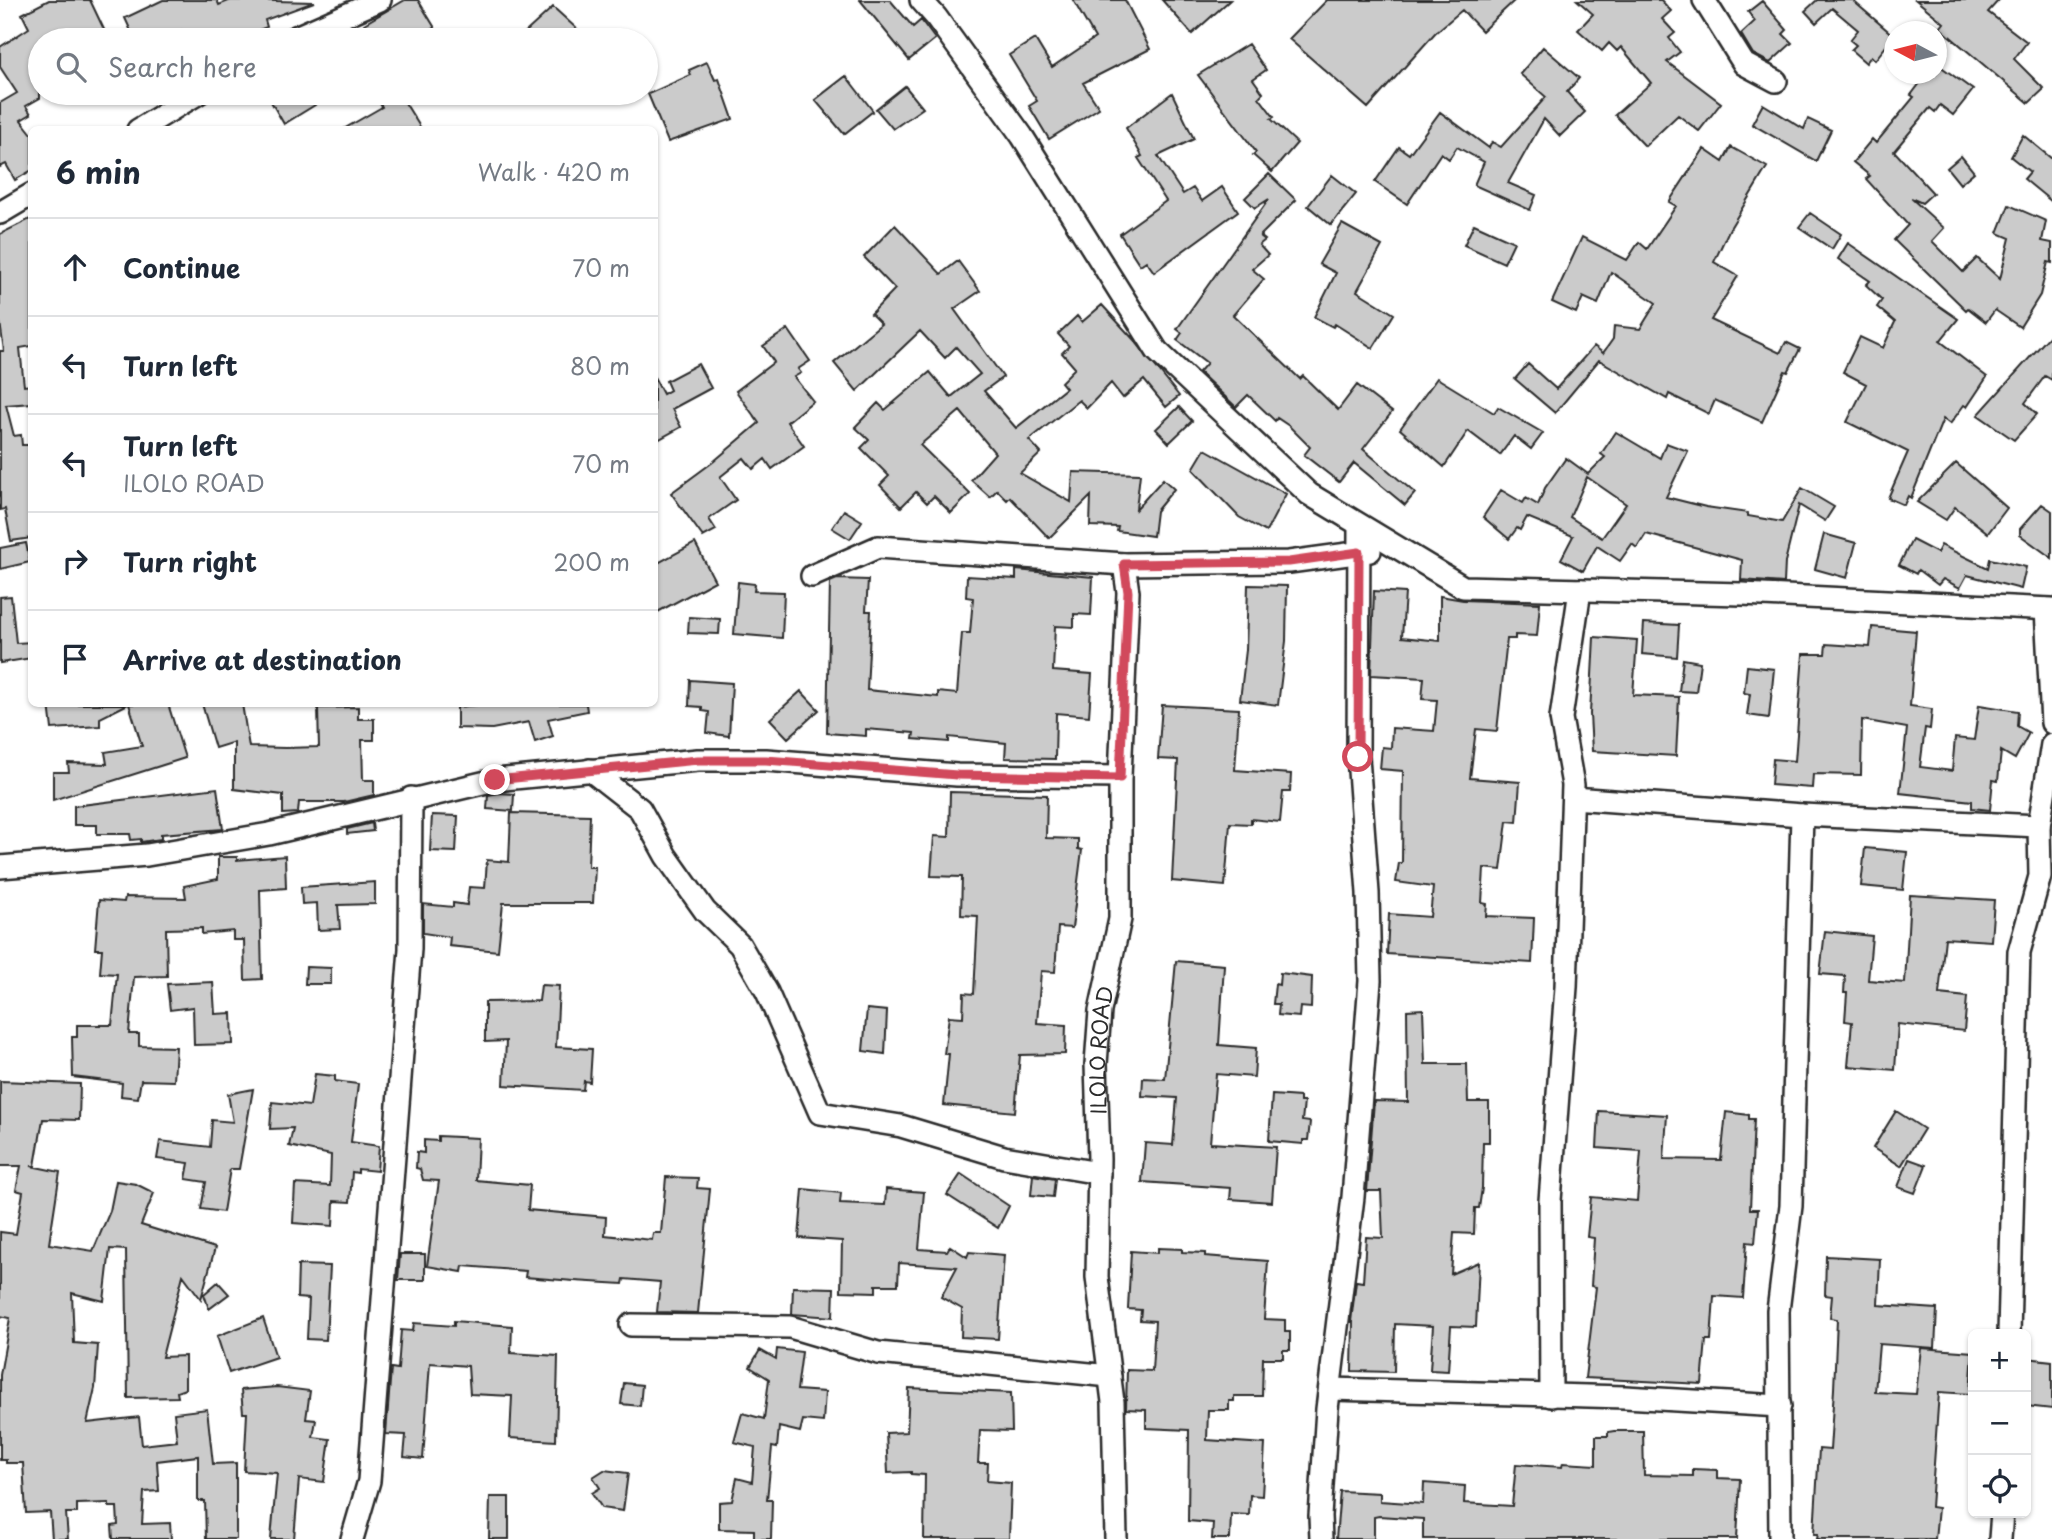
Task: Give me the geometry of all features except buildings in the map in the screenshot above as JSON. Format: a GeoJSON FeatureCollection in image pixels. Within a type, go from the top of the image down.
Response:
{"type":"FeatureCollection","features":[{"type":"Feature","properties":{"kind":"street"},"geometry":{"type":"LineString","coordinates":[[316,28],[380,0]]}},
{"type":"Feature","properties":{"kind":"street"},"geometry":{"type":"LineString","coordinates":[[921,0],[1021,136],[1157,351],[1309,494],[1463,587],[1756,594],[2049,609],[2052,723]]}},
{"type":"Feature","properties":{"kind":"street"},"geometry":{"type":"LineString","coordinates":[[1704,0],[1744,64],[1776,81]]}},
{"type":"Feature","properties":{"kind":"street"},"geometry":{"type":"LineString","coordinates":[[145,126],[179,105]]}},
{"type":"Feature","properties":{"kind":"street"},"geometry":{"type":"LineString","coordinates":[[0,213],[28,196]]}},
{"type":"Feature","properties":{"kind":"street"},"geometry":{"type":"LineString","coordinates":[[1321,1539],[1320,1516],[1330,1389],[1353,1197],[1370,981],[1368,893],[1358,757],[1359,525]]}},
{"type":"Feature","properties":{"kind":"street"},"geometry":{"type":"LineString","coordinates":[[813,576],[878,547],[1124,564],[1289,562],[1397,547]]}},
{"type":"Feature","properties":{"kind":"street","name":"ILOLO ROAD"},"geometry":{"type":"LineString","coordinates":[[1116,1539],[1110,1376],[1097,1277],[1099,1173],[1096,1064],[1100,1011],[1119,919],[1120,778],[1128,592],[1124,564]]}},
{"type":"Feature","properties":{"kind":"street"},"geometry":{"type":"LineString","coordinates":[[1550,1396],[1550,1201],[1566,987],[1573,798],[1561,718],[1580,590]]}},
{"type":"Feature","properties":{"kind":"street"},"geometry":{"type":"LineString","coordinates":[[2009,1329],[2019,952],[2040,876],[2039,826],[2052,744]]}},
{"type":"Feature","properties":{"kind":"street"},"geometry":{"type":"LineString","coordinates":[[0,867],[160,853],[269,834],[495,780],[698,760],[766,760],[957,775],[1120,778]]}},
{"type":"Feature","properties":{"kind":"street"},"geometry":{"type":"LineString","coordinates":[[590,771],[640,808],[666,856],[705,911],[740,945],[766,992],[820,1113],[901,1126],[1004,1157],[1099,1173]]}},
{"type":"Feature","properties":{"kind":"street"},"geometry":{"type":"LineString","coordinates":[[352,1539],[369,1481],[410,949],[411,798]]}},
{"type":"Feature","properties":{"kind":"street"},"geometry":{"type":"LineString","coordinates":[[1573,798],[1802,815],[2039,826]]}},
{"type":"Feature","properties":{"kind":"street"},"geometry":{"type":"LineString","coordinates":[[1780,1539],[1778,1311],[1791,1206],[1802,815]]}},
{"type":"Feature","properties":{"kind":"street"},"geometry":{"type":"LineString","coordinates":[[631,1325],[790,1327],[878,1353],[1110,1376]]}},
{"type":"Feature","properties":{"kind":"street"},"geometry":{"type":"LineString","coordinates":[[1330,1389],[1780,1406]]}},
{"type":"Feature","properties":{"kind":"street"},"geometry":{"type":"LineString","coordinates":[[2000,1539],[2002,1518]]}},
{"type":"Feature","properties":{"kind":"route"},"geometry":{"type":"LineString","coordinates":[[495,780],[698,760],[766,760],[957,775],[1120,778],[1128,592],[1124,564],[1289,562],[1359,552],[1358,757]]}}]}
